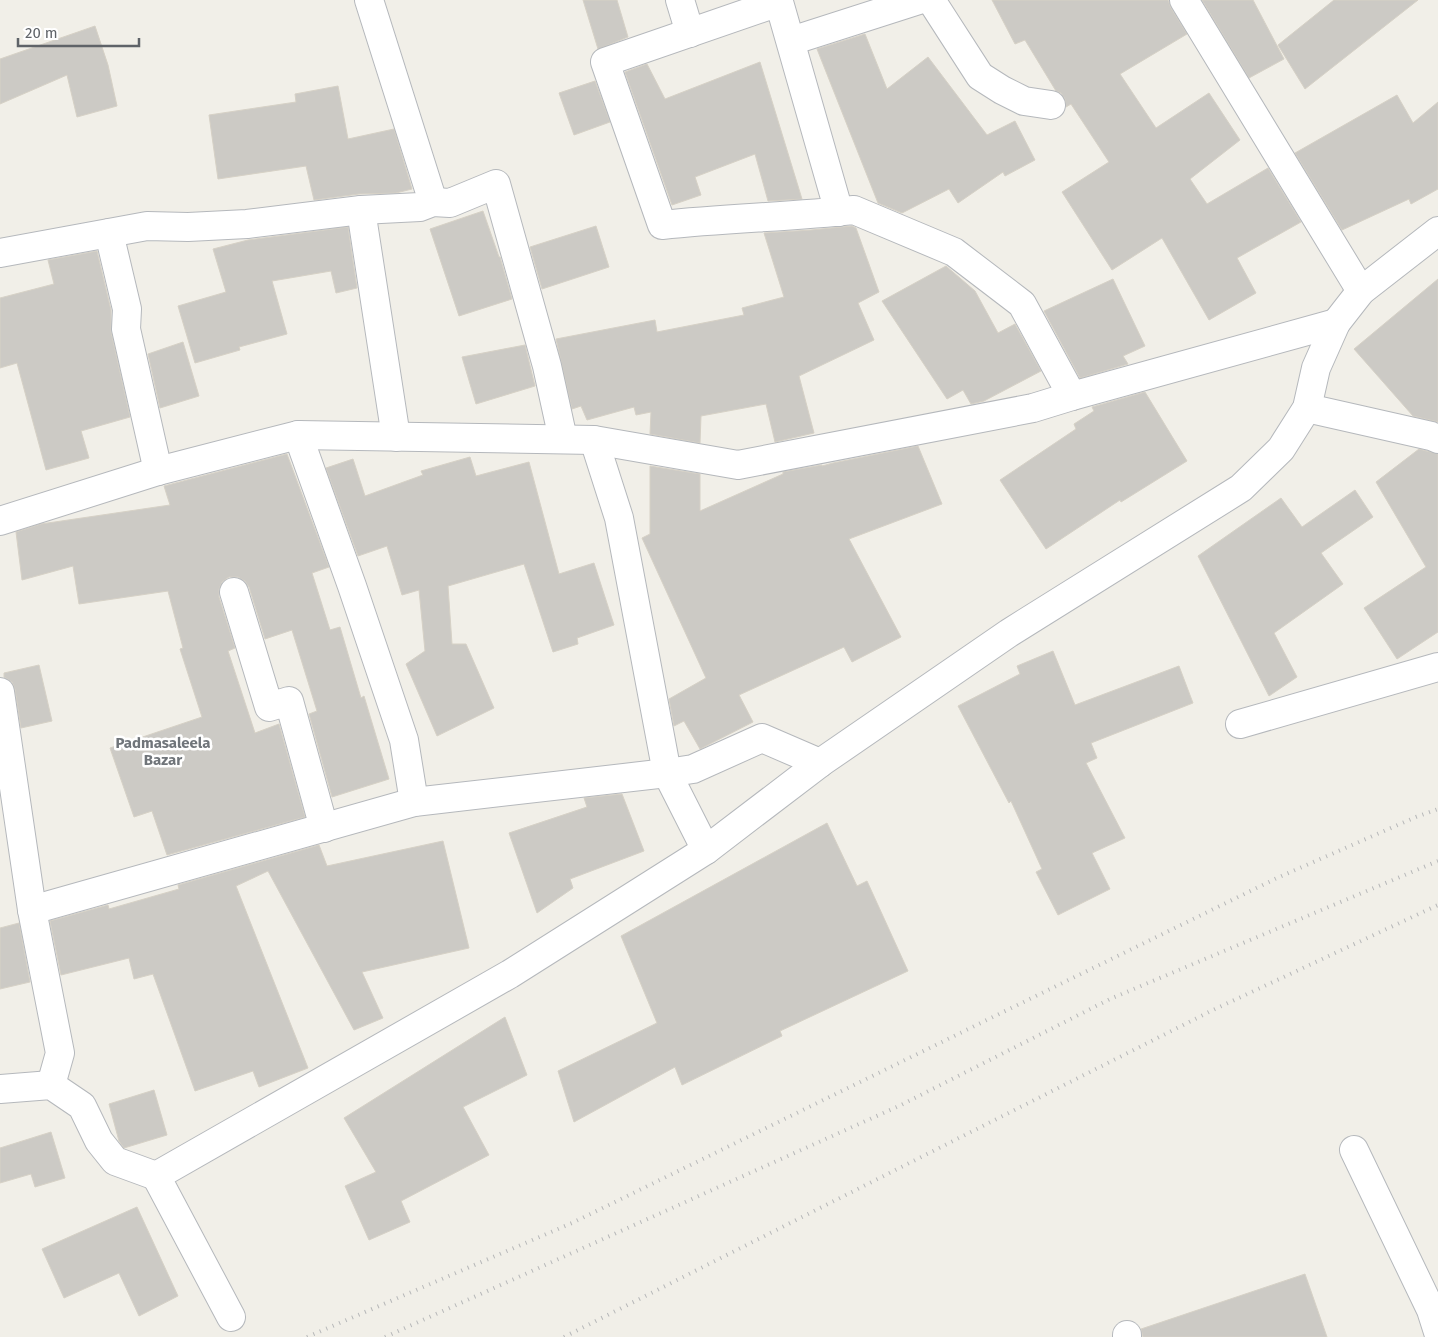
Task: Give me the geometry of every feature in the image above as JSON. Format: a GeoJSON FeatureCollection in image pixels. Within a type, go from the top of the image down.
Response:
{"type":"FeatureCollection","features":[{"type":"Feature","properties":{"kind":"street"},"geometry":{"type":"LineString","coordinates":[[369,0],[433,202]]}},
{"type":"Feature","properties":{"kind":"street"},"geometry":{"type":"LineString","coordinates":[[680,0],[690,33]]}},
{"type":"Feature","properties":{"kind":"street"},"geometry":{"type":"LineString","coordinates":[[791,41],[919,0]]}},
{"type":"Feature","properties":{"kind":"street"},"geometry":{"type":"LineString","coordinates":[[931,0],[980,76],[1024,102],[1051,105]]}},
{"type":"Feature","properties":{"kind":"street"},"geometry":{"type":"LineString","coordinates":[[1184,0],[1361,290]]}},
{"type":"Feature","properties":{"kind":"street"},"geometry":{"type":"LineString","coordinates":[[840,212],[779,2],[605,62],[662,225],[840,212],[854,210],[954,252],[1022,304],[1072,396]]}},
{"type":"Feature","properties":{"kind":"street"},"geometry":{"type":"LineString","coordinates":[[0,252],[147,226],[188,227],[247,224],[361,210],[420,207],[433,202],[450,203],[496,184],[547,366],[563,439]]}},
{"type":"Feature","properties":{"kind":"street"},"geometry":{"type":"LineString","coordinates":[[361,210],[396,437]]}},
{"type":"Feature","properties":{"kind":"street"},"geometry":{"type":"LineString","coordinates":[[156,1176],[510,974],[706,850],[820,763],[1010,633],[1241,488],[1280,449],[1307,408],[1316,368],[1336,323],[1361,290],[1438,231]]}},
{"type":"Feature","properties":{"kind":"street"},"geometry":{"type":"LineString","coordinates":[[109,233],[127,309],[126,329],[158,471]]}},
{"type":"Feature","properties":{"kind":"street"},"geometry":{"type":"LineString","coordinates":[[0,521],[158,471],[298,435],[594,440],[738,465],[1033,408],[1336,323]]}},
{"type":"Feature","properties":{"kind":"street"},"geometry":{"type":"LineString","coordinates":[[1307,408],[1438,439]]}},
{"type":"Feature","properties":{"kind":"street"},"geometry":{"type":"LineString","coordinates":[[298,435],[404,740],[414,802]]}},
{"type":"Feature","properties":{"kind":"street"},"geometry":{"type":"LineString","coordinates":[[594,440],[619,518],[667,774],[706,850]]}},
{"type":"Feature","properties":{"kind":"street"},"geometry":{"type":"LineString","coordinates":[[234,592],[269,708],[289,702],[324,828]]}},
{"type":"Feature","properties":{"kind":"street"},"geometry":{"type":"LineString","coordinates":[[1240,724],[1438,667]]}},
{"type":"Feature","properties":{"kind":"street"},"geometry":{"type":"LineString","coordinates":[[0,692],[32,910],[60,1053],[51,1085]]}},
{"type":"Feature","properties":{"kind":"street"},"geometry":{"type":"LineString","coordinates":[[32,910],[414,802],[667,774],[693,769],[762,738],[820,763]]}},
{"type":"Feature","properties":{"kind":"street"},"geometry":{"type":"LineString","coordinates":[[0,1089],[51,1085],[82,1106],[99,1141],[115,1161],[156,1176],[231,1317]]}},
{"type":"Feature","properties":{"kind":"street"},"geometry":{"type":"LineString","coordinates":[[1354,1150],[1431,1310],[1438,1332]]}},
{"type":"Feature","properties":{"kind":"building"},"geometry":{"type":"Polygon","coordinates":[[[583,0],[617,0],[628,37],[598,49],[583,0]]]}},
{"type":"Feature","properties":{"kind":"building"},"geometry":{"type":"Polygon","coordinates":[[[992,0],[1168,0],[1187,34],[1120,74],[1156,128],[1209,93],[1240,140],[1190,179],[1207,204],[1268,168],[1301,222],[1237,258],[1256,293],[1209,320],[1162,238],[1112,270],[1062,192],[1109,162],[1071,104],[1066,107],[1065,99],[1061,93],[1056,91],[1025,40],[1015,44],[992,0]]]}},
{"type":"Feature","properties":{"kind":"building"},"geometry":{"type":"Polygon","coordinates":[[[1202,0],[1253,0],[1284,59],[1249,78],[1202,0]]]}},
{"type":"Feature","properties":{"kind":"building"},"geometry":{"type":"Polygon","coordinates":[[[1334,0],[1418,0],[1305,89],[1278,45],[1334,0]]]}},
{"type":"Feature","properties":{"kind":"building"},"geometry":{"type":"Polygon","coordinates":[[[95,26],[108,65],[117,106],[77,117],[67,75],[0,104],[0,59],[95,26]]]}},
{"type":"Feature","properties":{"kind":"building"},"geometry":{"type":"Polygon","coordinates":[[[865,34],[887,89],[928,57],[987,135],[1015,121],[1035,160],[1005,176],[1003,172],[958,203],[949,189],[902,213],[878,203],[817,49],[865,34]]]}},
{"type":"Feature","properties":{"kind":"building"},"geometry":{"type":"Polygon","coordinates":[[[760,62],[802,199],[768,201],[755,154],[695,177],[701,195],[672,205],[625,72],[647,64],[665,99],[760,62]]]}},
{"type":"Feature","properties":{"kind":"building"},"geometry":{"type":"Polygon","coordinates":[[[595,81],[610,122],[574,135],[559,93],[595,81]]]}},
{"type":"Feature","properties":{"kind":"building"},"geometry":{"type":"Polygon","coordinates":[[[338,86],[348,139],[394,129],[412,189],[396,193],[359,194],[314,200],[306,166],[218,179],[209,115],[296,102],[295,94],[338,86]]]}},
{"type":"Feature","properties":{"kind":"building"},"geometry":{"type":"Polygon","coordinates":[[[1397,95],[1413,123],[1438,102],[1438,189],[1411,204],[1409,199],[1342,230],[1295,153],[1397,95]]]}},
{"type":"Feature","properties":{"kind":"building"},"geometry":{"type":"Polygon","coordinates":[[[483,211],[500,257],[512,299],[459,316],[430,229],[483,211]]]}},
{"type":"Feature","properties":{"kind":"building"},"geometry":{"type":"Polygon","coordinates":[[[596,226],[609,267],[542,289],[530,247],[596,226]]]}},
{"type":"Feature","properties":{"kind":"building"},"geometry":{"type":"Polygon","coordinates":[[[852,226],[856,228],[879,292],[858,303],[874,340],[799,376],[814,433],[775,442],[766,404],[701,416],[700,443],[650,434],[651,412],[636,415],[634,407],[587,420],[581,406],[572,409],[556,339],[655,320],[657,332],[744,315],[742,308],[784,297],[764,233],[852,226]]]}},
{"type":"Feature","properties":{"kind":"building"},"geometry":{"type":"Polygon","coordinates":[[[348,227],[357,288],[336,293],[331,271],[272,281],[287,334],[239,347],[240,350],[195,363],[178,306],[226,292],[213,249],[248,240],[348,227]]]}},
{"type":"Feature","properties":{"kind":"building"},"geometry":{"type":"Polygon","coordinates":[[[97,251],[111,310],[111,332],[130,417],[81,431],[89,458],[46,470],[17,363],[0,368],[0,298],[54,284],[48,260],[97,251]]]}},
{"type":"Feature","properties":{"kind":"building"},"geometry":{"type":"Polygon","coordinates":[[[946,266],[975,291],[998,333],[1015,324],[1041,371],[984,401],[971,404],[963,390],[947,399],[882,301],[946,266]]]}},
{"type":"Feature","properties":{"kind":"building"},"geometry":{"type":"Polygon","coordinates":[[[1113,279],[1145,346],[1123,356],[1128,364],[1080,378],[1044,311],[1113,279]]]}},
{"type":"Feature","properties":{"kind":"building"},"geometry":{"type":"Polygon","coordinates":[[[1438,279],[1438,422],[1413,416],[1354,349],[1438,279]]]}},
{"type":"Feature","properties":{"kind":"building"},"geometry":{"type":"Polygon","coordinates":[[[183,342],[199,396],[160,408],[148,354],[183,342]]]}},
{"type":"Feature","properties":{"kind":"building"},"geometry":{"type":"Polygon","coordinates":[[[525,345],[535,386],[476,404],[462,357],[525,345]]]}},
{"type":"Feature","properties":{"kind":"building"},"geometry":{"type":"Polygon","coordinates":[[[1145,392],[1187,461],[1121,502],[1120,500],[1046,549],[1000,480],[1076,429],[1074,424],[1094,411],[1092,407],[1145,392]]]}},
{"type":"Feature","properties":{"kind":"building"},"geometry":{"type":"Polygon","coordinates":[[[918,446],[942,504],[849,539],[901,637],[852,662],[844,647],[739,695],[753,722],[700,749],[684,721],[674,726],[669,699],[706,678],[642,538],[650,534],[650,466],[700,474],[700,511],[783,474],[783,472],[918,446]]]}},
{"type":"Feature","properties":{"kind":"building"},"geometry":{"type":"Polygon","coordinates":[[[1419,449],[1438,454],[1438,632],[1397,659],[1364,608],[1426,567],[1376,482],[1419,449]]]}},
{"type":"Feature","properties":{"kind":"building"},"geometry":{"type":"Polygon","coordinates":[[[287,454],[329,567],[312,573],[330,630],[340,627],[361,698],[364,696],[389,779],[332,797],[309,714],[317,711],[292,630],[265,639],[249,587],[245,581],[238,577],[229,577],[222,582],[219,589],[219,597],[235,648],[228,651],[255,733],[279,724],[305,817],[167,855],[152,811],[134,817],[110,748],[202,717],[180,649],[183,648],[168,591],[79,604],[73,566],[22,580],[16,532],[41,524],[170,505],[164,486],[287,454]]]}},
{"type":"Feature","properties":{"kind":"building"},"geometry":{"type":"Polygon","coordinates":[[[470,457],[476,476],[529,462],[559,574],[594,563],[614,625],[577,638],[578,644],[553,652],[524,564],[448,586],[452,644],[466,644],[494,708],[437,736],[406,664],[425,651],[419,590],[402,595],[387,546],[358,556],[326,468],[353,459],[365,496],[423,475],[421,471],[470,457]]]}},
{"type":"Feature","properties":{"kind":"building"},"geometry":{"type":"Polygon","coordinates":[[[1355,490],[1373,517],[1321,553],[1343,584],[1274,633],[1297,677],[1269,696],[1198,556],[1281,498],[1302,527],[1355,490]]]}},
{"type":"Feature","properties":{"kind":"building"},"geometry":{"type":"Polygon","coordinates":[[[1053,651],[1075,705],[1179,666],[1193,703],[1091,743],[1097,758],[1086,763],[1125,838],[1092,853],[1110,889],[1058,915],[1036,872],[1042,869],[1011,801],[1009,803],[958,706],[1020,674],[1017,666],[1053,651]]]}},
{"type":"Feature","properties":{"kind":"building"},"geometry":{"type":"Polygon","coordinates":[[[39,665],[52,721],[21,728],[15,689],[12,682],[4,677],[4,673],[39,665]]]}},
{"type":"Feature","properties":{"kind":"building"},"geometry":{"type":"Polygon","coordinates":[[[622,794],[644,851],[570,879],[573,888],[537,913],[509,833],[587,807],[584,798],[622,794]]]}},
{"type":"Feature","properties":{"kind":"building"},"geometry":{"type":"Polygon","coordinates":[[[827,823],[857,886],[867,881],[908,971],[780,1031],[782,1036],[682,1085],[675,1067],[574,1122],[558,1071],[657,1023],[621,936],[827,823]]]}},
{"type":"Feature","properties":{"kind":"building"},"geometry":{"type":"Polygon","coordinates":[[[443,841],[469,948],[362,972],[383,1018],[354,1030],[268,871],[236,886],[308,1068],[259,1087],[253,1071],[195,1091],[153,974],[134,979],[129,958],[61,975],[50,921],[108,905],[109,909],[179,889],[178,885],[319,845],[327,866],[443,841]]]}},
{"type":"Feature","properties":{"kind":"building"},"geometry":{"type":"Polygon","coordinates":[[[19,923],[30,982],[0,989],[0,928],[19,923]]]}},
{"type":"Feature","properties":{"kind":"building"},"geometry":{"type":"Polygon","coordinates":[[[505,1017],[527,1075],[463,1107],[489,1155],[401,1201],[410,1222],[369,1240],[345,1186],[376,1172],[344,1118],[505,1017]]]}},
{"type":"Feature","properties":{"kind":"building"},"geometry":{"type":"Polygon","coordinates":[[[154,1090],[167,1135],[124,1148],[119,1141],[109,1104],[154,1090]]]}},
{"type":"Feature","properties":{"kind":"building"},"geometry":{"type":"Polygon","coordinates":[[[51,1132],[65,1178],[35,1187],[31,1174],[0,1183],[0,1148],[51,1132]]]}},
{"type":"Feature","properties":{"kind":"building"},"geometry":{"type":"Polygon","coordinates":[[[137,1207],[178,1296],[139,1316],[119,1273],[64,1298],[42,1249],[137,1207]]]}},
{"type":"Feature","properties":{"kind":"building"},"geometry":{"type":"Polygon","coordinates":[[[1305,1274],[1327,1337],[1143,1337],[1141,1329],[1305,1274]]]}},
{"type":"Feature","properties":{"kind":"railway"},"geometry":{"type":"LineString","coordinates":[[307,1337],[572,1223],[1277,878],[1438,809]]}},
{"type":"Feature","properties":{"kind":"railway"},"geometry":{"type":"LineString","coordinates":[[385,1337],[899,1106],[1110,999],[1438,861]]}},
{"type":"Feature","properties":{"kind":"railway"},"geometry":{"type":"LineString","coordinates":[[564,1337],[1213,1010],[1438,905]]}},
{"type":"Feature","properties":{"kind":"district","name":"Padmasaleela Bazar"},"geometry":{"type":"Point","coordinates":[163,752]}}]}
